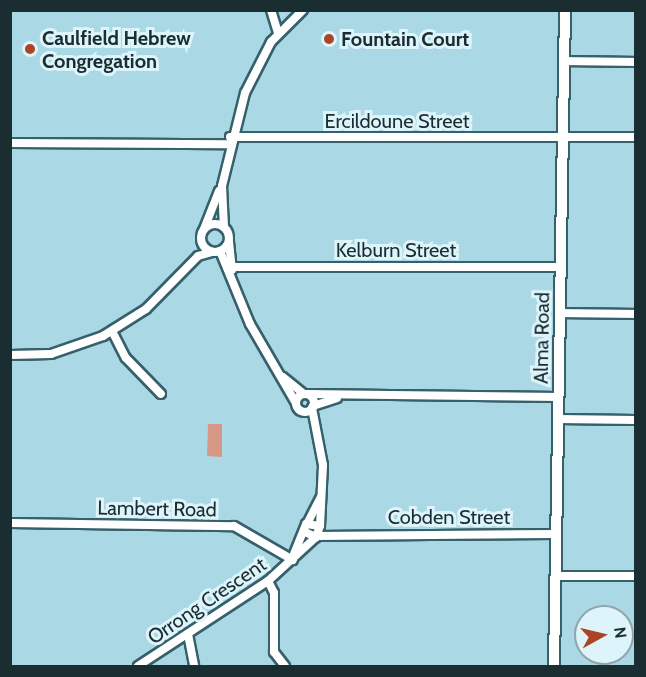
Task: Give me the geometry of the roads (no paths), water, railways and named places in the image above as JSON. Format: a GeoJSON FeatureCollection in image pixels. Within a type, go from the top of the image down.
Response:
{"type":"FeatureCollection","features":[{"type":"Feature","properties":{"kind":"street"},"geometry":{"type":"LineString","coordinates":[[271,10],[278,33]]}},
{"type":"Feature","properties":{"kind":"street"},"geometry":{"type":"LineString","coordinates":[[303,10],[278,33],[252,76],[230,140],[222,186],[224,227],[229,241],[229,267],[234,283],[250,324],[298,407],[317,433]]}},
{"type":"Feature","properties":{"kind":"street","name":"Alma Road"},"geometry":{"type":"LineString","coordinates":[[554,666],[565,10]]}},
{"type":"Feature","properties":{"kind":"street"},"geometry":{"type":"LineString","coordinates":[[564,62],[636,62]]}},
{"type":"Feature","properties":{"kind":"street","name":"Ercildoune Street"},"geometry":{"type":"LineString","coordinates":[[10,143],[636,137]]}},
{"type":"Feature","properties":{"kind":"street"},"geometry":{"type":"LineString","coordinates":[[10,361],[69,349],[112,331],[146,309],[188,265],[222,186]]}},
{"type":"Feature","properties":{"kind":"street"},"geometry":{"type":"LineString","coordinates":[[204,229],[224,227]]}},
{"type":"Feature","properties":{"kind":"street"},"geometry":{"type":"LineString","coordinates":[[201,238],[229,267]]}},
{"type":"Feature","properties":{"kind":"street"},"geometry":{"type":"LineString","coordinates":[[188,265],[216,252],[229,241]]}},
{"type":"Feature","properties":{"kind":"street","name":"Kelburn Street"},"geometry":{"type":"LineString","coordinates":[[229,267],[561,267]]}},
{"type":"Feature","properties":{"kind":"street"},"geometry":{"type":"LineString","coordinates":[[560,313],[636,314]]}},
{"type":"Feature","properties":{"kind":"street"},"geometry":{"type":"LineString","coordinates":[[112,331],[126,358],[161,394]]}},
{"type":"Feature","properties":{"kind":"street"},"geometry":{"type":"LineString","coordinates":[[10,355],[27,357]]}},
{"type":"Feature","properties":{"kind":"street"},"geometry":{"type":"LineString","coordinates":[[279,373],[306,394],[312,407],[317,433],[322,493],[320,526],[316,537],[305,532]]}},
{"type":"Feature","properties":{"kind":"street"},"geometry":{"type":"LineString","coordinates":[[306,394],[340,397],[559,397]]}},
{"type":"Feature","properties":{"kind":"street"},"geometry":{"type":"LineString","coordinates":[[298,407],[306,394]]}},
{"type":"Feature","properties":{"kind":"street"},"geometry":{"type":"LineString","coordinates":[[298,407],[312,407],[340,397]]}},
{"type":"Feature","properties":{"kind":"street"},"geometry":{"type":"LineString","coordinates":[[558,419],[636,420]]}},
{"type":"Feature","properties":{"kind":"street"},"geometry":{"type":"LineString","coordinates":[[308,522],[322,493]]}},
{"type":"Feature","properties":{"kind":"street","name":"Cobden Street"},"geometry":{"type":"LineString","coordinates":[[308,522],[341,533]]}},
{"type":"Feature","properties":{"kind":"street","name":"Orrong Crescent"},"geometry":{"type":"LineString","coordinates":[[293,560],[308,522]]}},
{"type":"Feature","properties":{"kind":"street","name":"Lambert Road"},"geometry":{"type":"LineString","coordinates":[[10,523],[234,526],[293,560]]}},
{"type":"Feature","properties":{"kind":"street","name":"Cobden Street"},"geometry":{"type":"LineString","coordinates":[[316,537],[341,533],[556,534]]}},
{"type":"Feature","properties":{"kind":"street","name":"Orrong Crescent"},"geometry":{"type":"LineString","coordinates":[[138,666],[268,581],[316,537]]}},
{"type":"Feature","properties":{"kind":"street"},"geometry":{"type":"LineString","coordinates":[[556,576],[636,576]]}},
{"type":"Feature","properties":{"kind":"street"},"geometry":{"type":"LineString","coordinates":[[268,581],[274,593],[274,652],[285,666]]}},
{"type":"Feature","properties":{"kind":"street"},"geometry":{"type":"LineString","coordinates":[[188,634],[194,666]]}},
{"type":"Feature","properties":{"kind":"place","name":"Fountain Court"},"geometry":{"type":"Point","coordinates":[329,39]}},
{"type":"Feature","properties":{"kind":"place","name":"Caulfield Hebrew Congregation"},"geometry":{"type":"Point","coordinates":[30,49]}}]}
